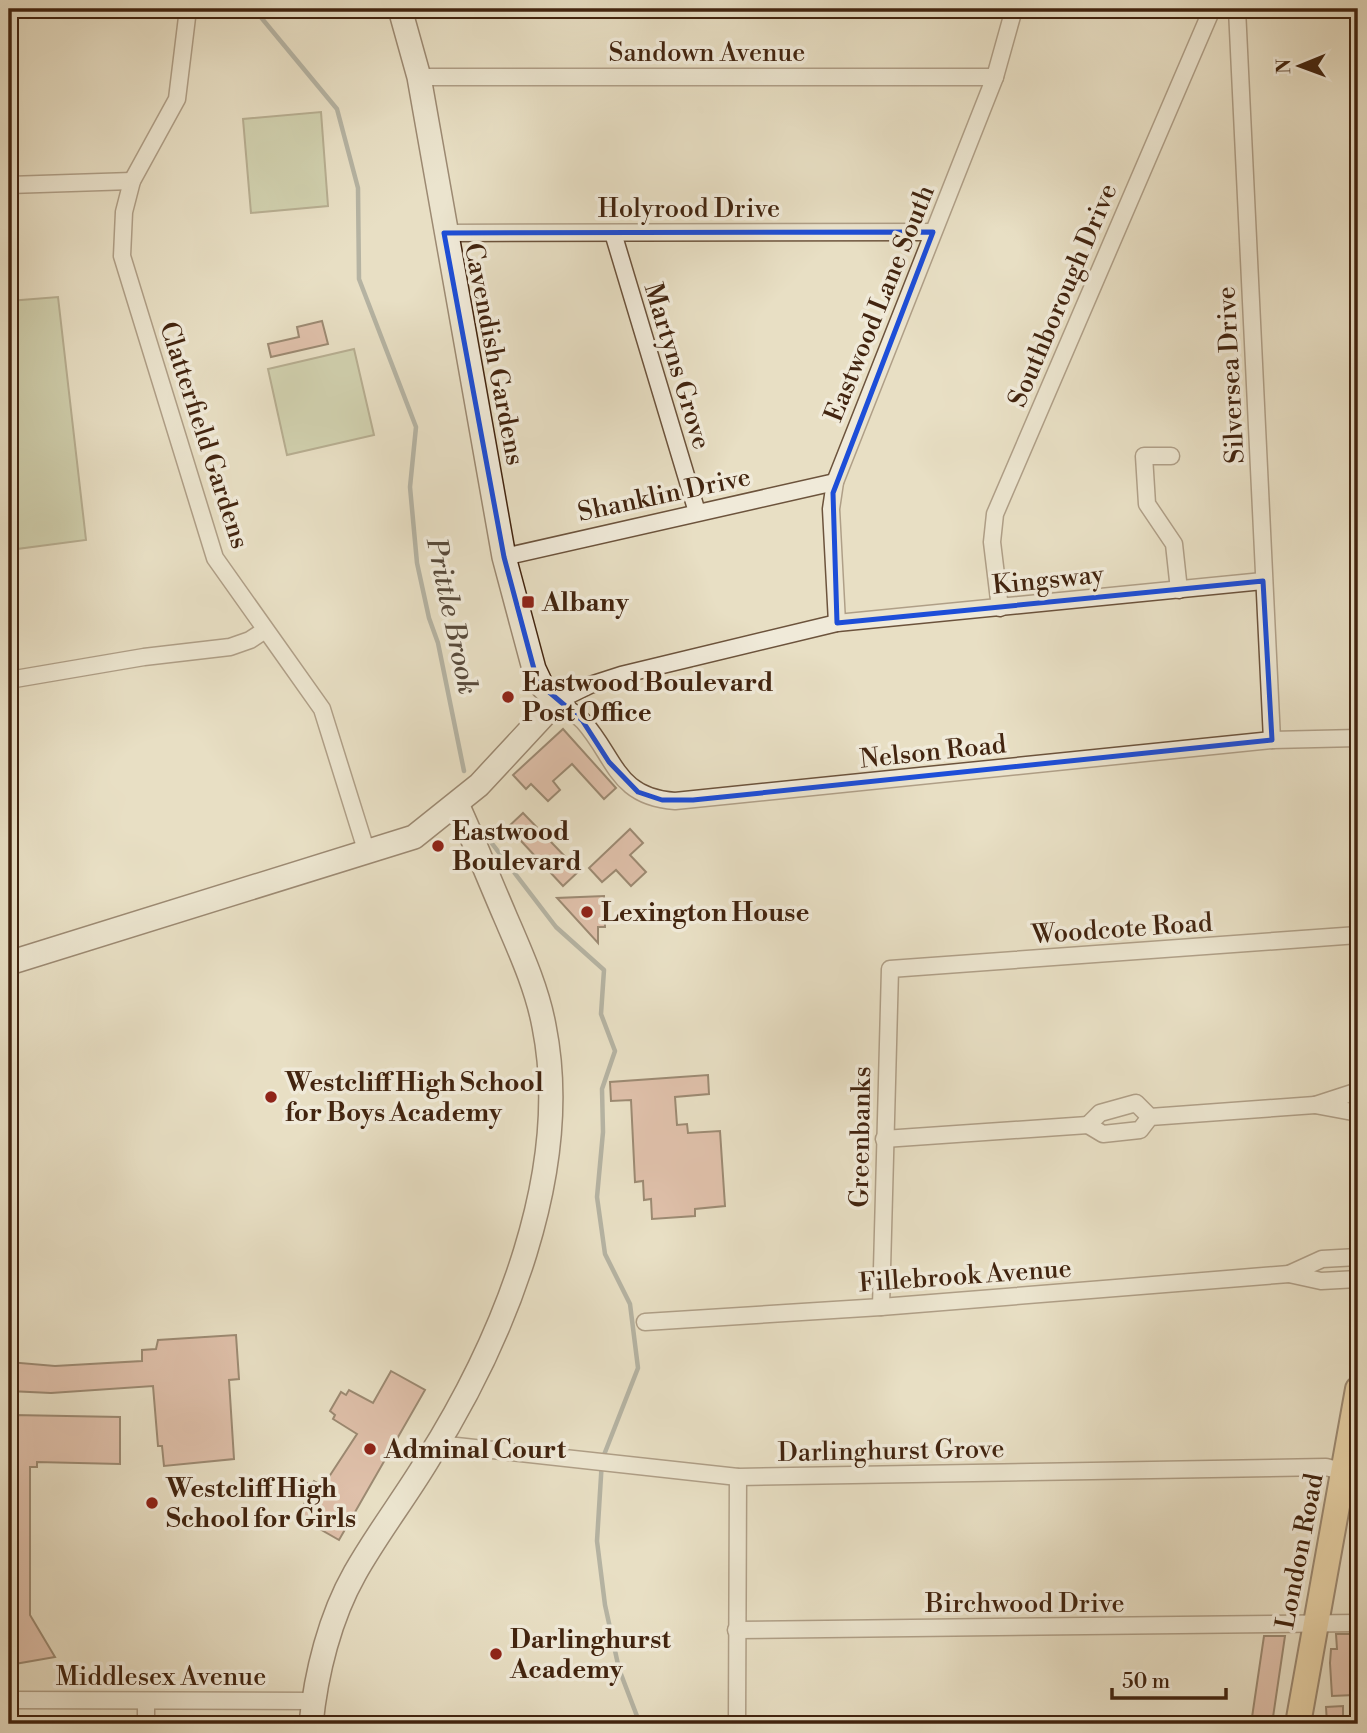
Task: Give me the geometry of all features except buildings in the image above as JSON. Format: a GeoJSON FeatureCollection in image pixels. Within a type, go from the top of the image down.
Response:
{"type":"FeatureCollection","features":[{"type":"Feature","properties":{"kind":"main road","name":"London Road"},"geometry":{"type":"LineString","coordinates":[[1298,1724],[1314,1625],[1352,1472],[1358,1389]]}},
{"type":"Feature","properties":{"kind":"street","name":"Clatterfield Gardens"},"geometry":{"type":"LineString","coordinates":[[188,9],[177,99],[132,181],[124,212],[122,256],[215,558],[322,709],[367,853]]}},
{"type":"Feature","properties":{"kind":"street","name":"Cavendish Gardens"},"geometry":{"type":"LineString","coordinates":[[400,9],[419,77],[444,233],[505,557],[534,669],[542,686],[557,701]]}},
{"type":"Feature","properties":{"kind":"street","name":"Eastwood Lane South"},"geometry":{"type":"LineString","coordinates":[[837,623],[831,509],[835,482],[995,77],[1014,9]]}},
{"type":"Feature","properties":{"kind":"street","name":"Southborough Drive"},"geometry":{"type":"LineString","coordinates":[[1000,608],[992,542],[995,514],[1212,9]]}},
{"type":"Feature","properties":{"kind":"street","name":"Silversea Drive"},"geometry":{"type":"LineString","coordinates":[[1237,9],[1272,740]]}},
{"type":"Feature","properties":{"kind":"street","name":"Sandown Avenue"},"geometry":{"type":"LineString","coordinates":[[419,77],[995,77]]}},
{"type":"Feature","properties":{"kind":"street"},"geometry":{"type":"LineString","coordinates":[[9,185],[132,181]]}},
{"type":"Feature","properties":{"kind":"street","name":"Holyrood Drive"},"geometry":{"type":"LineString","coordinates":[[444,233],[933,232]]}},
{"type":"Feature","properties":{"kind":"street","name":"Martyns Grove"},"geometry":{"type":"LineString","coordinates":[[613,233],[697,512]]}},
{"type":"Feature","properties":{"kind":"street"},"geometry":{"type":"LineString","coordinates":[[1171,456],[1144,456],[1145,489],[1152,515],[1174,544],[1179,590]]}},
{"type":"Feature","properties":{"kind":"street","name":"Shanklin Drive"},"geometry":{"type":"LineString","coordinates":[[505,557],[835,482]]}},
{"type":"Feature","properties":{"kind":"street","name":"Kingsway"},"geometry":{"type":"LineString","coordinates":[[837,623],[1263,581]]}},
{"type":"Feature","properties":{"kind":"street"},"geometry":{"type":"LineString","coordinates":[[9,964],[414,837],[457,804],[557,701],[590,685],[621,676],[837,623]]}},
{"type":"Feature","properties":{"kind":"street"},"geometry":{"type":"LineString","coordinates":[[9,680],[144,657],[239,645],[265,630]]}},
{"type":"Feature","properties":{"kind":"street","name":"Nelson Road"},"geometry":{"type":"LineString","coordinates":[[557,701],[582,720],[609,762],[633,788],[650,797],[675,801],[1272,740],[1358,738]]}},
{"type":"Feature","properties":{"kind":"street"},"geometry":{"type":"LineString","coordinates":[[311,1724],[313,1701],[336,1614],[354,1574],[438,1444],[474,1376],[523,1255],[548,1166],[552,1126],[551,1075],[544,1024],[516,942],[457,804]]}},
{"type":"Feature","properties":{"kind":"street","name":"Woodcote Road"},"geometry":{"type":"LineString","coordinates":[[890,969],[1358,935]]}},
{"type":"Feature","properties":{"kind":"street","name":"Greenbanks"},"geometry":{"type":"LineString","coordinates":[[881,1307],[890,969]]}},
{"type":"Feature","properties":{"kind":"street"},"geometry":{"type":"LineString","coordinates":[[1315,1105],[1358,1091]]}},
{"type":"Feature","properties":{"kind":"street"},"geometry":{"type":"LineString","coordinates":[[1088,1125],[1100,1113],[1136,1102],[1150,1117]]}},
{"type":"Feature","properties":{"kind":"street"},"geometry":{"type":"LineString","coordinates":[[884,1139],[1088,1125],[1103,1134],[1140,1130],[1150,1117],[1315,1105],[1358,1112]]}},
{"type":"Feature","properties":{"kind":"street","name":"Fillebrook Avenue"},"geometry":{"type":"LineString","coordinates":[[1289,1274],[1322,1259],[1358,1257]]}},
{"type":"Feature","properties":{"kind":"street","name":"Fillebrook Avenue"},"geometry":{"type":"LineString","coordinates":[[645,1322],[881,1307],[1289,1274],[1321,1281],[1358,1279]]}},
{"type":"Feature","properties":{"kind":"street","name":"Darlinghurst Grove"},"geometry":{"type":"LineString","coordinates":[[438,1444],[738,1477],[1326,1466],[1352,1472]]}},
{"type":"Feature","properties":{"kind":"street"},"geometry":{"type":"LineString","coordinates":[[737,1724],[738,1477]]}},
{"type":"Feature","properties":{"kind":"street","name":"Birchwood Drive"},"geometry":{"type":"LineString","coordinates":[[736,1630],[1358,1623]]}},
{"type":"Feature","properties":{"kind":"street","name":"Middlesex Avenue"},"geometry":{"type":"LineString","coordinates":[[9,1700],[313,1701]]}},
{"type":"Feature","properties":{"kind":"street"},"geometry":{"type":"LineString","coordinates":[[146,1701],[146,1724]]}},
{"type":"Feature","properties":{"kind":"highlighted area"},"geometry":{"type":"Polygon","coordinates":[[[933,232],[833,493],[837,623],[1263,581],[1272,740],[693,800],[662,800],[638,792],[609,762],[582,720],[542,686],[534,669],[504,557],[444,233],[933,232]]]}},
{"type":"Feature","properties":{"kind":"green space"},"geometry":{"type":"Polygon","coordinates":[[[321,112],[328,206],[251,213],[243,119],[321,112]]]}},
{"type":"Feature","properties":{"kind":"green space"},"geometry":{"type":"Polygon","coordinates":[[[58,297],[86,540],[9,550],[9,301],[58,297]]]}},
{"type":"Feature","properties":{"kind":"green space"},"geometry":{"type":"Polygon","coordinates":[[[354,349],[374,435],[287,455],[268,369],[354,349]]]}},
{"type":"Feature","properties":{"kind":"waterway","name":"Prittle Brook"},"geometry":{"type":"LineString","coordinates":[[254,9],[337,109],[358,188],[359,279],[416,427],[410,487],[417,563],[429,618],[438,643],[464,771]]}},
{"type":"Feature","properties":{"kind":"waterway","name":"Prittle Brook"},"geometry":{"type":"LineString","coordinates":[[487,837],[556,927],[604,970],[601,1014],[615,1051],[602,1089],[603,1132],[597,1197],[605,1254],[630,1304],[638,1368],[602,1460],[597,1541],[605,1605],[619,1669],[640,1724]]}},
{"type":"Feature","properties":{"kind":"place","name":"Albany"},"geometry":{"type":"Point","coordinates":[528,602]}},
{"type":"Feature","properties":{"kind":"place","name":"Eastwood Boulevard Post Office"},"geometry":{"type":"Point","coordinates":[508,697]}},
{"type":"Feature","properties":{"kind":"place","name":"Eastwood Boulevard"},"geometry":{"type":"Point","coordinates":[438,846]}},
{"type":"Feature","properties":{"kind":"place","name":"Lexington House"},"geometry":{"type":"Point","coordinates":[587,912]}},
{"type":"Feature","properties":{"kind":"place","name":"Westcliff High School for Boys Academy"},"geometry":{"type":"Point","coordinates":[271,1097]}},
{"type":"Feature","properties":{"kind":"place","name":"Adminal Court"},"geometry":{"type":"Point","coordinates":[370,1449]}},
{"type":"Feature","properties":{"kind":"place","name":"Westcliff High School for Girls"},"geometry":{"type":"Point","coordinates":[152,1503]}},
{"type":"Feature","properties":{"kind":"place","name":"Darlinghurst Academy"},"geometry":{"type":"Point","coordinates":[496,1654]}}]}
